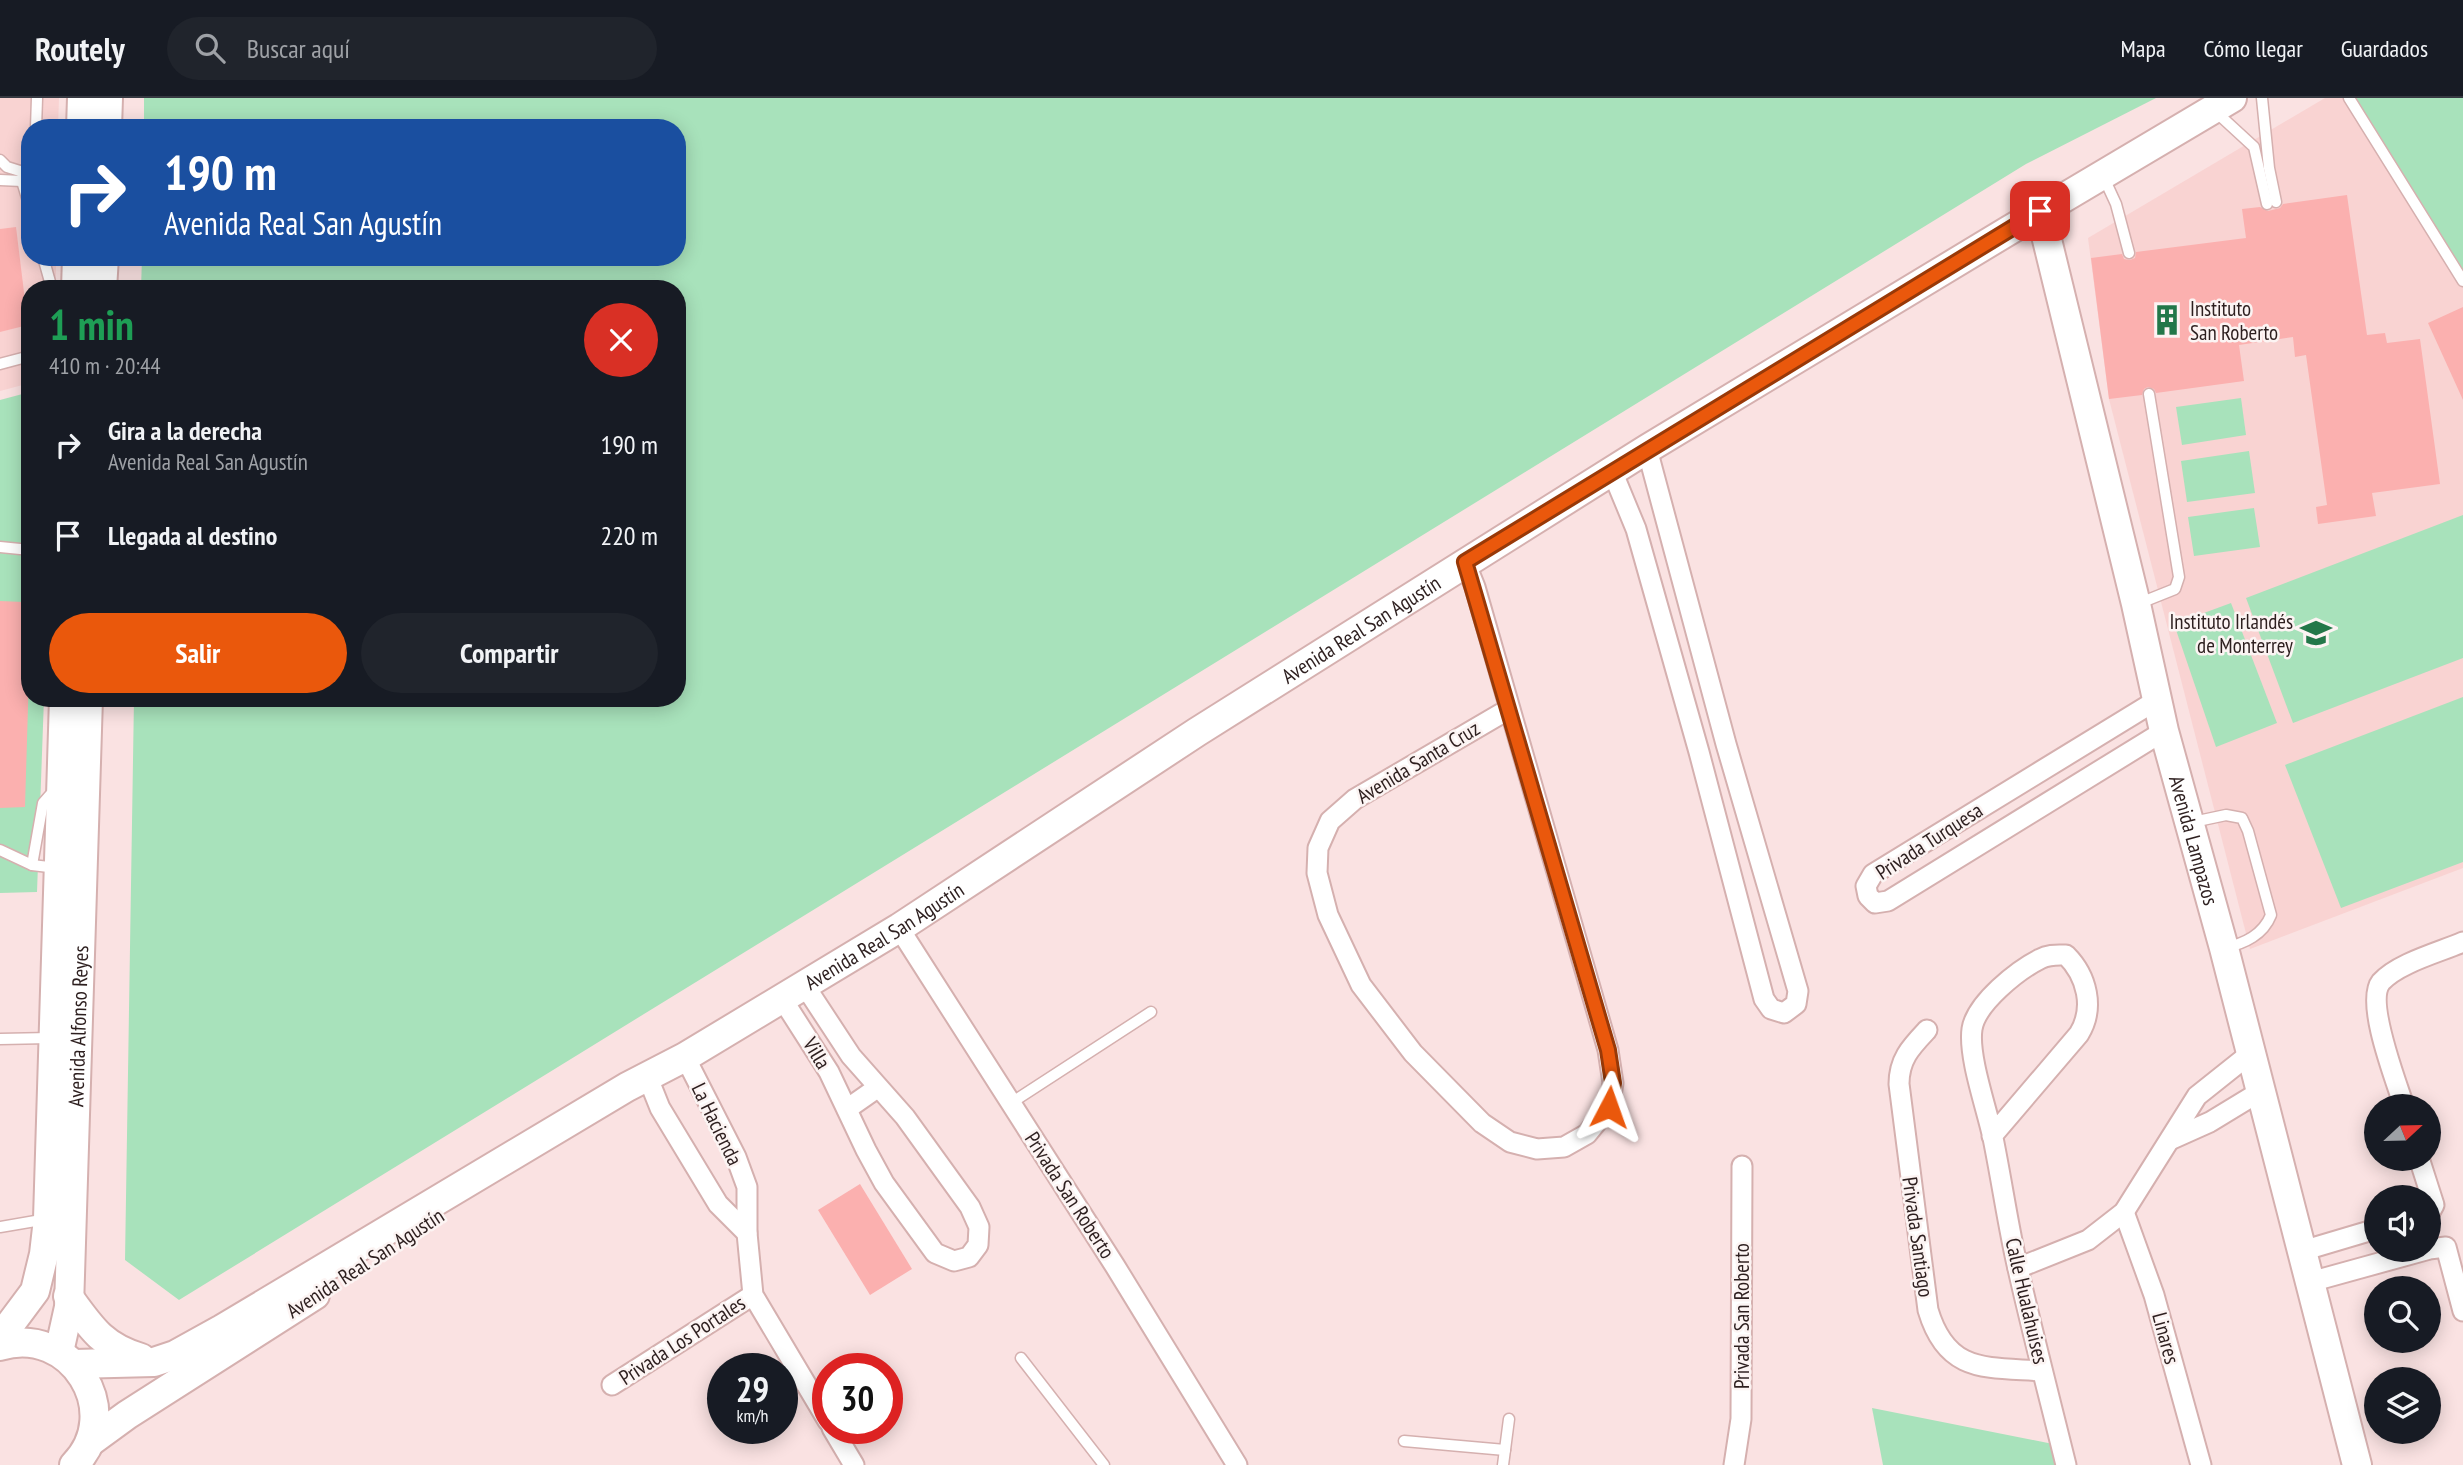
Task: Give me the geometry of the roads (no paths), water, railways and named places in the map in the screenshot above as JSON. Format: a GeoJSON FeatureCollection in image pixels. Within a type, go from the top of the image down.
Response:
{"type":"FeatureCollection","features":[{"type":"Feature","properties":{"kind":"main road"},"geometry":{"type":"LineString","coordinates":[[81,119],[82,98]]}},
{"type":"Feature","properties":{"kind":"main road"},"geometry":{"type":"LineString","coordinates":[[107,119],[108,98]]}},
{"type":"Feature","properties":{"kind":"main road","name":"Avenida Real San Agustín"},"geometry":{"type":"LineString","coordinates":[[0,1346],[26,1342],[43,1345],[67,1358],[154,1362],[174,1355],[222,1329],[627,1087],[685,1058],[794,993],[1465,562],[2040,211],[2223,104]]}},
{"type":"Feature","properties":{"kind":"main road","name":"Avenida Lampazos"},"geometry":{"type":"LineString","coordinates":[[2040,211],[2136,604],[2164,731],[2224,948],[2357,1465]]}},
{"type":"Feature","properties":{"kind":"main road","name":"Avenida Alfonso Reyes"},"geometry":{"type":"LineString","coordinates":[[65,707],[72,793],[67,1358]]}},
{"type":"Feature","properties":{"kind":"main road","name":"Avenida Alfonso Reyes"},"geometry":{"type":"LineString","coordinates":[[10,1321],[35,1291],[44,1254],[54,1038],[44,866],[72,793],[86,707]]}},
{"type":"Feature","properties":{"kind":"main road","name":"Avenida Real San Agustín"},"geometry":{"type":"LineString","coordinates":[[90,1442],[127,1415],[631,1092],[643,1080]]}},
{"type":"Feature","properties":{"kind":"main road"},"geometry":{"type":"LineString","coordinates":[[68,1296],[106,1344],[124,1353],[154,1362]]}},
{"type":"Feature","properties":{"kind":"main road"},"geometry":{"type":"LineString","coordinates":[[67,1358],[89,1388],[94,1415],[90,1442],[74,1465]]}},
{"type":"Feature","properties":{"kind":"street"},"geometry":{"type":"LineString","coordinates":[[1612,471],[1636,529],[1699,752],[1764,999],[1771,1009],[1784,1013],[1796,1004],[1798,991],[1726,744],[1647,449]]}},
{"type":"Feature","properties":{"kind":"street","name":"Avenida Santa Cruz"},"geometry":{"type":"LineString","coordinates":[[1465,562],[1509,709],[1608,1050],[1613,1083],[1609,1107],[1587,1134],[1564,1147],[1537,1149],[1510,1142],[1482,1123],[1413,1053],[1361,985],[1328,915],[1317,873],[1318,848],[1330,821],[1355,799],[1509,709]]}},
{"type":"Feature","properties":{"kind":"street","name":"Privada Turquesa"},"geometry":{"type":"LineString","coordinates":[[2157,700],[1873,874],[1866,886],[1868,896],[1875,903],[1888,901],[2164,731]]}},
{"type":"Feature","properties":{"kind":"street"},"geometry":{"type":"LineString","coordinates":[[1699,752],[1726,744]]}},
{"type":"Feature","properties":{"kind":"street"},"geometry":{"type":"LineString","coordinates":[[1994,800],[2009,826]]}},
{"type":"Feature","properties":{"kind":"street","name":"Privada San Roberto"},"geometry":{"type":"LineString","coordinates":[[899,928],[1115,1266],[1237,1465]]}},
{"type":"Feature","properties":{"kind":"street"},"geometry":{"type":"LineString","coordinates":[[2400,1094],[2378,1021],[2375,995],[2379,985],[2400,968],[2463,942]]}},
{"type":"Feature","properties":{"kind":"street","name":"Calle Hualahuises"},"geometry":{"type":"LineString","coordinates":[[1992,1136],[2085,1024],[2088,1002],[2085,985],[2075,964],[2066,955],[2054,954],[2042,958],[1998,990],[1974,1018],[1971,1032],[1972,1049],[2018,1268],[2066,1465]]}},
{"type":"Feature","properties":{"kind":"street","name":"Villa"},"geometry":{"type":"LineString","coordinates":[[794,993],[831,1028],[850,1056],[905,1117],[970,1206],[979,1227],[978,1245],[969,1257],[954,1261],[935,1253],[884,1183],[811,1041],[794,993]]}},
{"type":"Feature","properties":{"kind":"street"},"geometry":{"type":"LineString","coordinates":[[811,1041],[831,1028]]}},
{"type":"Feature","properties":{"kind":"street","name":"Privada Santiago"},"geometry":{"type":"LineString","coordinates":[[1927,1030],[1903,1057],[1899,1069],[1899,1084],[1928,1310],[1933,1327],[1948,1351],[1974,1365],[2042,1371]]}},
{"type":"Feature","properties":{"kind":"street"},"geometry":{"type":"LineString","coordinates":[[2018,1268],[2088,1240],[2124,1212],[2197,1096],[2251,1053]]}},
{"type":"Feature","properties":{"kind":"street","name":"La Hacienda"},"geometry":{"type":"LineString","coordinates":[[685,1058],[740,1167],[747,1187],[747,1233],[753,1295],[812,1394]]}},
{"type":"Feature","properties":{"kind":"street","name":"La Hacienda"},"geometry":{"type":"LineString","coordinates":[[643,1080],[718,1204],[747,1233]]}},
{"type":"Feature","properties":{"kind":"street"},"geometry":{"type":"LineString","coordinates":[[847,1109],[877,1088]]}},
{"type":"Feature","properties":{"kind":"street"},"geometry":{"type":"LineString","coordinates":[[2172,1139],[2210,1122],[2261,1091]]}},
{"type":"Feature","properties":{"kind":"street","name":"Privada San Roberto"},"geometry":{"type":"LineString","coordinates":[[1734,1465],[1741,1419],[1742,1166]]}},
{"type":"Feature","properties":{"kind":"street","name":"Linares"},"geometry":{"type":"LineString","coordinates":[[2124,1212],[2154,1295],[2202,1465]]}},
{"type":"Feature","properties":{"kind":"street"},"geometry":{"type":"LineString","coordinates":[[2302,1251],[2364,1233]]}},
{"type":"Feature","properties":{"kind":"street"},"geometry":{"type":"LineString","coordinates":[[2441,1248],[2446,1247],[2463,1311]]}},
{"type":"Feature","properties":{"kind":"street"},"geometry":{"type":"LineString","coordinates":[[2310,1282],[2382,1262]]}},
{"type":"Feature","properties":{"kind":"street","name":"Privada Los Portales"},"geometry":{"type":"LineString","coordinates":[[612,1385],[753,1295]]}},
{"type":"Feature","properties":{"kind":"street"},"geometry":{"type":"LineString","coordinates":[[840,1444],[851,1464]]}},
{"type":"Feature","properties":{"kind":"lane"},"geometry":{"type":"LineString","coordinates":[[36,119],[37,98]]}},
{"type":"Feature","properties":{"kind":"lane"},"geometry":{"type":"LineString","coordinates":[[2223,104],[2253,146],[2272,203],[2262,98]]}},
{"type":"Feature","properties":{"kind":"lane"},"geometry":{"type":"LineString","coordinates":[[2349,98],[2463,281]]}},
{"type":"Feature","properties":{"kind":"lane"},"geometry":{"type":"LineString","coordinates":[[0,160],[21,176]]}},
{"type":"Feature","properties":{"kind":"lane"},"geometry":{"type":"LineString","coordinates":[[2103,175],[2116,204],[2129,253]]}},
{"type":"Feature","properties":{"kind":"lane"},"geometry":{"type":"LineString","coordinates":[[0,180],[21,177]]}},
{"type":"Feature","properties":{"kind":"lane"},"geometry":{"type":"LineString","coordinates":[[0,364],[21,358]]}},
{"type":"Feature","properties":{"kind":"lane"},"geometry":{"type":"LineString","coordinates":[[2136,604],[2175,589],[2179,578],[2149,394]]}},
{"type":"Feature","properties":{"kind":"lane"},"geometry":{"type":"LineString","coordinates":[[0,547],[21,549]]}},
{"type":"Feature","properties":{"kind":"lane"},"geometry":{"type":"LineString","coordinates":[[2190,822],[2226,814],[2242,818],[2271,915],[2266,928],[2243,943],[2224,948]]}},
{"type":"Feature","properties":{"kind":"lane"},"geometry":{"type":"LineString","coordinates":[[0,850],[44,866]]}},
{"type":"Feature","properties":{"kind":"lane"},"geometry":{"type":"LineString","coordinates":[[1011,1103],[1151,1012]]}},
{"type":"Feature","properties":{"kind":"lane"},"geometry":{"type":"LineString","coordinates":[[0,1039],[54,1038]]}},
{"type":"Feature","properties":{"kind":"lane"},"geometry":{"type":"LineString","coordinates":[[0,1227],[47,1219]]}},
{"type":"Feature","properties":{"kind":"lane"},"geometry":{"type":"LineString","coordinates":[[1021,1358],[1104,1465]]}},
{"type":"Feature","properties":{"kind":"lane"},"geometry":{"type":"LineString","coordinates":[[1503,1465],[1509,1419]]}},
{"type":"Feature","properties":{"kind":"lane"},"geometry":{"type":"LineString","coordinates":[[1404,1441],[1505,1450]]}},
{"type":"Feature","properties":{"kind":"place","name":"Instituto San Roberto"},"geometry":{"type":"Point","coordinates":[2167,320]}},
{"type":"Feature","properties":{"kind":"place","name":"Instituto Irlandés de Monterrey"},"geometry":{"type":"Point","coordinates":[2316,633]}}]}
